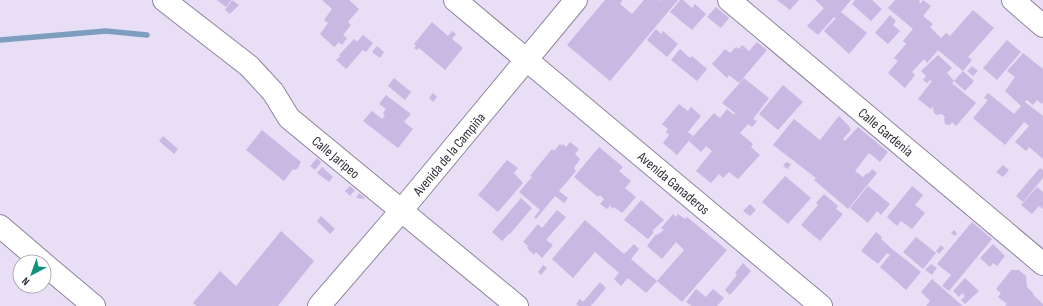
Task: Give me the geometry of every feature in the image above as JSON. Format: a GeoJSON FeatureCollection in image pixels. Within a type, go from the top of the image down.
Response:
{"type":"FeatureCollection","features":[{"type":"Feature","properties":{"kind":"street","name":"Calle Jaripeo"},"geometry":{"type":"LineString","coordinates":[[164,0],[249,66],[273,92],[289,118],[517,306]]}},
{"type":"Feature","properties":{"kind":"street","name":"Avenida Ganaderos"},"geometry":{"type":"LineString","coordinates":[[455,0],[822,306]]}},
{"type":"Feature","properties":{"kind":"street","name":"Avenida de la Campiña"},"geometry":{"type":"LineString","coordinates":[[320,306],[576,0]]}},
{"type":"Feature","properties":{"kind":"street","name":"Calle Gardenia"},"geometry":{"type":"LineString","coordinates":[[729,0],[1043,264]]}},
{"type":"Feature","properties":{"kind":"street"},"geometry":{"type":"LineString","coordinates":[[1013,0],[1043,26]]}},
{"type":"Feature","properties":{"kind":"street"},"geometry":{"type":"LineString","coordinates":[[0,226],[33,254]]}},
{"type":"Feature","properties":{"kind":"street"},"geometry":{"type":"LineString","coordinates":[[52,271],[94,306]]}},
{"type":"Feature","properties":{"kind":"building"},"geometry":{"type":"Polygon","coordinates":[[[217,0],[231,0],[226,7],[217,0]]]}},
{"type":"Feature","properties":{"kind":"building"},"geometry":{"type":"Polygon","coordinates":[[[232,0],[239,5],[230,14],[225,10],[232,0]]]}},
{"type":"Feature","properties":{"kind":"building"},"geometry":{"type":"Polygon","coordinates":[[[322,0],[349,0],[359,9],[348,22],[351,25],[343,35],[347,38],[342,45],[339,42],[334,47],[320,34],[328,23],[324,20],[332,9],[322,0]]]}},
{"type":"Feature","properties":{"kind":"building"},"geometry":{"type":"Polygon","coordinates":[[[605,0],[621,0],[622,1],[620,4],[632,14],[644,0],[678,0],[610,81],[567,45],[605,0]]]}},
{"type":"Feature","properties":{"kind":"building"},"geometry":{"type":"Polygon","coordinates":[[[680,0],[683,0],[692,8],[695,4],[706,14],[692,30],[670,12],[680,0]]]}},
{"type":"Feature","properties":{"kind":"building"},"geometry":{"type":"Polygon","coordinates":[[[777,0],[799,0],[790,10],[777,0]]]}},
{"type":"Feature","properties":{"kind":"building"},"geometry":{"type":"Polygon","coordinates":[[[815,0],[851,0],[841,12],[867,33],[849,54],[824,31],[836,18],[834,17],[818,35],[807,26],[824,8],[815,0]]]}},
{"type":"Feature","properties":{"kind":"building"},"geometry":{"type":"Polygon","coordinates":[[[855,0],[872,0],[882,9],[871,21],[852,4],[855,0]]]}},
{"type":"Feature","properties":{"kind":"building"},"geometry":{"type":"Polygon","coordinates":[[[895,0],[920,0],[920,4],[923,0],[931,6],[923,16],[933,24],[930,27],[941,38],[946,33],[950,36],[973,10],[994,28],[968,57],[972,60],[963,71],[938,50],[927,63],[924,59],[912,72],[915,75],[905,88],[888,73],[898,61],[894,58],[906,44],[903,41],[913,29],[888,8],[895,0]]]}},
{"type":"Feature","properties":{"kind":"building"},"geometry":{"type":"Polygon","coordinates":[[[716,7],[729,18],[721,28],[707,17],[716,7]]]}},
{"type":"Feature","properties":{"kind":"building"},"geometry":{"type":"Polygon","coordinates":[[[890,15],[896,21],[893,25],[900,31],[888,44],[875,33],[890,15]]]}},
{"type":"Feature","properties":{"kind":"building"},"geometry":{"type":"Polygon","coordinates":[[[432,22],[448,36],[452,31],[456,34],[452,39],[463,48],[445,70],[419,48],[417,50],[414,48],[416,46],[414,44],[432,22]]]}},
{"type":"Feature","properties":{"kind":"building"},"geometry":{"type":"Polygon","coordinates":[[[656,29],[661,34],[663,31],[678,44],[667,57],[647,40],[656,29]]]}},
{"type":"Feature","properties":{"kind":"building"},"geometry":{"type":"Polygon","coordinates":[[[363,35],[373,43],[366,52],[363,50],[346,69],[336,60],[354,39],[357,42],[363,35]]]}},
{"type":"Feature","properties":{"kind":"building"},"geometry":{"type":"Polygon","coordinates":[[[1007,40],[1021,52],[997,80],[983,68],[1007,40]]]}},
{"type":"Feature","properties":{"kind":"building"},"geometry":{"type":"Polygon","coordinates":[[[757,42],[767,50],[739,83],[729,75],[727,78],[712,64],[725,49],[730,53],[736,47],[739,49],[742,45],[749,51],[757,42]]]}},
{"type":"Feature","properties":{"kind":"building"},"geometry":{"type":"Polygon","coordinates":[[[377,46],[384,52],[380,58],[372,52],[377,46]]]}},
{"type":"Feature","properties":{"kind":"building"},"geometry":{"type":"Polygon","coordinates":[[[680,49],[690,58],[692,56],[707,69],[697,81],[671,60],[680,49]]]}},
{"type":"Feature","properties":{"kind":"building"},"geometry":{"type":"Polygon","coordinates":[[[1023,53],[1043,69],[1042,104],[1037,100],[1033,105],[1027,100],[1025,102],[1043,116],[1043,159],[1029,147],[1026,151],[1015,142],[1029,126],[1024,122],[1005,145],[973,118],[988,100],[984,98],[988,93],[1014,114],[1021,106],[1005,91],[1015,77],[1007,71],[1023,53]]]}},
{"type":"Feature","properties":{"kind":"building"},"geometry":{"type":"Polygon","coordinates":[[[938,55],[952,68],[947,73],[954,81],[952,83],[976,103],[956,126],[952,122],[950,125],[945,124],[945,117],[942,114],[937,115],[934,113],[933,107],[940,98],[931,109],[918,99],[932,81],[930,80],[927,83],[923,80],[926,76],[921,71],[938,55]]]}},
{"type":"Feature","properties":{"kind":"building"},"geometry":{"type":"Polygon","coordinates":[[[972,66],[978,71],[973,76],[967,71],[972,66]]]}},
{"type":"Feature","properties":{"kind":"building"},"geometry":{"type":"Polygon","coordinates":[[[963,71],[974,81],[965,91],[954,81],[963,71]]]}},
{"type":"Feature","properties":{"kind":"building"},"geometry":{"type":"Polygon","coordinates":[[[394,78],[411,92],[405,100],[388,86],[394,78]]]}},
{"type":"Feature","properties":{"kind":"building"},"geometry":{"type":"Polygon","coordinates":[[[744,78],[769,98],[753,119],[757,121],[752,127],[748,124],[740,133],[753,144],[751,147],[760,155],[738,179],[729,172],[723,178],[719,174],[711,183],[696,171],[712,151],[706,146],[701,152],[689,141],[714,113],[720,118],[727,109],[734,115],[735,113],[722,103],[744,78]]]}},
{"type":"Feature","properties":{"kind":"building"},"geometry":{"type":"Polygon","coordinates":[[[783,85],[803,102],[778,130],[759,114],[783,85]]]}},
{"type":"Feature","properties":{"kind":"building"},"geometry":{"type":"Polygon","coordinates":[[[433,93],[437,97],[433,102],[429,98],[433,93]]]}},
{"type":"Feature","properties":{"kind":"building"},"geometry":{"type":"Polygon","coordinates":[[[386,95],[411,114],[404,122],[413,129],[398,148],[363,121],[372,111],[382,119],[385,115],[383,113],[386,109],[379,104],[386,95]]]}},
{"type":"Feature","properties":{"kind":"building"},"geometry":{"type":"Polygon","coordinates":[[[679,104],[688,111],[691,107],[701,116],[688,132],[693,136],[677,155],[663,143],[669,135],[666,132],[668,129],[662,124],[679,104]]]}},
{"type":"Feature","properties":{"kind":"building"},"geometry":{"type":"Polygon","coordinates":[[[839,116],[851,130],[843,139],[845,141],[858,127],[888,152],[880,162],[869,153],[855,171],[863,177],[872,169],[877,173],[848,209],[814,180],[816,178],[773,145],[794,119],[820,140],[839,116]]]}},
{"type":"Feature","properties":{"kind":"building"},"geometry":{"type":"Polygon","coordinates":[[[262,130],[301,162],[298,168],[295,170],[293,169],[284,181],[246,150],[262,130]]]}},
{"type":"Feature","properties":{"kind":"building"},"geometry":{"type":"Polygon","coordinates":[[[163,136],[178,149],[174,154],[159,141],[163,136]]]}},
{"type":"Feature","properties":{"kind":"building"},"geometry":{"type":"Polygon","coordinates":[[[570,142],[579,149],[575,154],[580,159],[574,168],[576,171],[559,191],[568,198],[564,203],[555,196],[536,219],[534,217],[540,210],[519,192],[552,149],[554,151],[560,144],[562,146],[563,144],[566,147],[570,142]]]}},
{"type":"Feature","properties":{"kind":"building"},"geometry":{"type":"Polygon","coordinates":[[[599,147],[623,167],[619,171],[631,181],[625,188],[636,197],[622,213],[614,207],[613,209],[610,206],[611,204],[607,209],[600,204],[604,199],[600,195],[598,197],[574,177],[599,147]]]}},
{"type":"Feature","properties":{"kind":"building"},"geometry":{"type":"Polygon","coordinates":[[[317,158],[321,162],[315,170],[310,166],[317,158]]]}},
{"type":"Feature","properties":{"kind":"building"},"geometry":{"type":"Polygon","coordinates":[[[507,160],[518,168],[514,173],[523,183],[498,212],[478,195],[507,160]]]}},
{"type":"Feature","properties":{"kind":"building"},"geometry":{"type":"Polygon","coordinates":[[[786,162],[791,164],[788,169],[783,166],[786,162]]]}},
{"type":"Feature","properties":{"kind":"building"},"geometry":{"type":"Polygon","coordinates":[[[1003,165],[1009,170],[1003,177],[996,172],[1003,165]]]}},
{"type":"Feature","properties":{"kind":"building"},"geometry":{"type":"Polygon","coordinates":[[[322,167],[333,177],[329,182],[317,173],[322,167]]]}},
{"type":"Feature","properties":{"kind":"building"},"geometry":{"type":"Polygon","coordinates":[[[1040,168],[1043,170],[1043,178],[1023,202],[1016,196],[1040,168]]]}},
{"type":"Feature","properties":{"kind":"building"},"geometry":{"type":"Polygon","coordinates":[[[785,176],[811,198],[788,224],[762,202],[785,176]]]}},
{"type":"Feature","properties":{"kind":"building"},"geometry":{"type":"Polygon","coordinates":[[[350,186],[355,190],[350,196],[345,191],[350,186]]]}},
{"type":"Feature","properties":{"kind":"building"},"geometry":{"type":"Polygon","coordinates":[[[868,186],[890,204],[881,215],[877,211],[868,223],[850,208],[868,186]]]}},
{"type":"Feature","properties":{"kind":"building"},"geometry":{"type":"Polygon","coordinates":[[[912,186],[923,195],[915,205],[925,213],[912,229],[901,221],[897,226],[887,217],[912,186]]]}},
{"type":"Feature","properties":{"kind":"building"},"geometry":{"type":"Polygon","coordinates":[[[1037,187],[1043,192],[1043,209],[1039,206],[1032,214],[1021,205],[1037,187]]]}},
{"type":"Feature","properties":{"kind":"building"},"geometry":{"type":"Polygon","coordinates":[[[359,193],[365,198],[364,199],[356,198],[359,193]]]}},
{"type":"Feature","properties":{"kind":"building"},"geometry":{"type":"Polygon","coordinates":[[[824,194],[838,206],[836,209],[843,214],[820,241],[801,225],[818,205],[816,203],[824,194]]]}},
{"type":"Feature","properties":{"kind":"building"},"geometry":{"type":"Polygon","coordinates":[[[521,198],[532,208],[510,234],[502,241],[492,232],[521,198]]]}},
{"type":"Feature","properties":{"kind":"building"},"geometry":{"type":"Polygon","coordinates":[[[641,200],[664,220],[652,231],[654,232],[648,239],[624,220],[641,200]]]}},
{"type":"Feature","properties":{"kind":"building"},"geometry":{"type":"Polygon","coordinates":[[[750,204],[756,210],[750,216],[743,211],[750,204]]]}},
{"type":"Feature","properties":{"kind":"building"},"geometry":{"type":"Polygon","coordinates":[[[557,210],[566,217],[546,240],[553,245],[542,258],[536,252],[534,255],[527,248],[528,246],[523,242],[538,224],[542,228],[557,210]]]}},
{"type":"Feature","properties":{"kind":"building"},"geometry":{"type":"Polygon","coordinates":[[[673,214],[676,217],[678,214],[685,219],[687,217],[727,250],[682,302],[657,281],[684,250],[676,242],[662,259],[647,246],[656,234],[657,235],[664,230],[661,228],[673,214]]]}},
{"type":"Feature","properties":{"kind":"building"},"geometry":{"type":"Polygon","coordinates":[[[321,216],[335,229],[330,234],[317,221],[321,216]]]}},
{"type":"Feature","properties":{"kind":"building"},"geometry":{"type":"Polygon","coordinates":[[[585,220],[624,254],[634,244],[639,249],[631,259],[657,281],[646,293],[628,278],[621,286],[614,279],[619,273],[595,252],[573,278],[552,259],[585,220]]]}},
{"type":"Feature","properties":{"kind":"building"},"geometry":{"type":"Polygon","coordinates":[[[972,222],[992,239],[949,291],[942,286],[951,275],[937,264],[972,222]]]}},
{"type":"Feature","properties":{"kind":"building"},"geometry":{"type":"Polygon","coordinates":[[[954,230],[957,233],[955,236],[951,233],[954,230]]]}},
{"type":"Feature","properties":{"kind":"building"},"geometry":{"type":"Polygon","coordinates":[[[281,231],[314,261],[278,306],[197,306],[193,303],[220,271],[236,286],[281,231]]]}},
{"type":"Feature","properties":{"kind":"building"},"geometry":{"type":"Polygon","coordinates":[[[876,232],[891,248],[921,272],[906,290],[880,267],[890,255],[887,253],[878,264],[861,251],[876,232]]]}},
{"type":"Feature","properties":{"kind":"building"},"geometry":{"type":"Polygon","coordinates":[[[916,237],[936,253],[923,269],[903,252],[916,237]]]}},
{"type":"Feature","properties":{"kind":"building"},"geometry":{"type":"Polygon","coordinates":[[[993,244],[1005,256],[997,266],[993,263],[990,267],[980,258],[993,244]]]}},
{"type":"Feature","properties":{"kind":"building"},"geometry":{"type":"Polygon","coordinates":[[[941,245],[944,248],[939,254],[936,251],[941,245]]]}},
{"type":"Feature","properties":{"kind":"building"},"geometry":{"type":"Polygon","coordinates":[[[743,263],[751,271],[730,295],[725,290],[737,275],[735,273],[743,263]]]}},
{"type":"Feature","properties":{"kind":"building"},"geometry":{"type":"Polygon","coordinates":[[[931,264],[937,268],[932,275],[925,270],[931,264]]]}},
{"type":"Feature","properties":{"kind":"building"},"geometry":{"type":"Polygon","coordinates":[[[543,265],[547,268],[541,275],[538,272],[543,265]]]}},
{"type":"Feature","properties":{"kind":"building"},"geometry":{"type":"Polygon","coordinates":[[[1011,270],[1019,270],[1026,276],[1027,287],[1043,304],[1043,306],[1005,306],[1007,304],[998,297],[1001,293],[996,289],[1011,270]]]}},
{"type":"Feature","properties":{"kind":"building"},"geometry":{"type":"Polygon","coordinates":[[[965,278],[979,291],[965,304],[961,300],[965,296],[962,293],[959,297],[953,291],[965,278]]]}},
{"type":"Feature","properties":{"kind":"building"},"geometry":{"type":"Polygon","coordinates":[[[932,279],[963,306],[926,306],[930,301],[921,292],[932,279]]]}},
{"type":"Feature","properties":{"kind":"building"},"geometry":{"type":"Polygon","coordinates":[[[600,282],[606,288],[591,306],[579,306],[576,304],[580,299],[583,302],[600,282]]]}},
{"type":"Feature","properties":{"kind":"building"},"geometry":{"type":"Polygon","coordinates":[[[696,289],[706,297],[713,289],[724,298],[717,306],[692,306],[686,302],[696,289]]]}},
{"type":"Feature","properties":{"kind":"waterway"},"geometry":{"type":"LineString","coordinates":[[0,40],[106,31],[147,35]]}}]}
